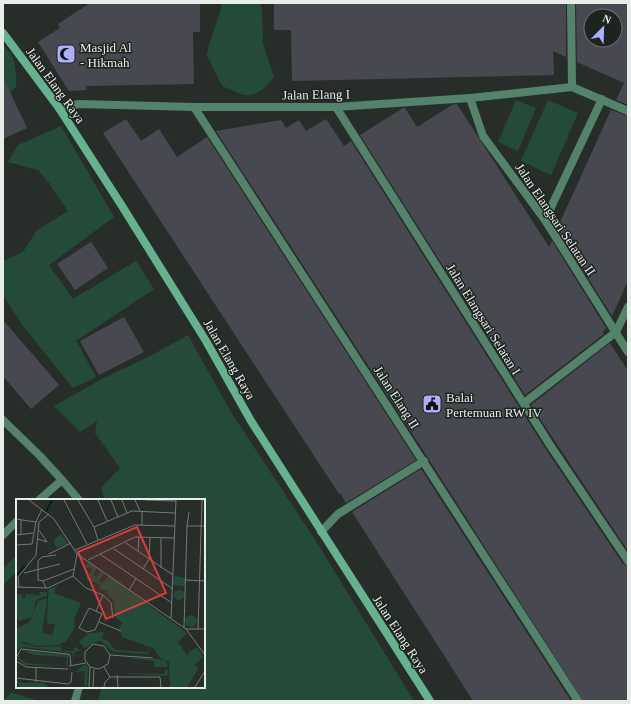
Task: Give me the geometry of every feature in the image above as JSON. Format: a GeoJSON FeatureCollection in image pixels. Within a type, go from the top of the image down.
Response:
{"type":"FeatureCollection","features":[{"type":"Feature","properties":{"kind":"main road","name":"Jalan Elang Raya"},"geometry":{"type":"LineString","coordinates":[[3,33],[60,108],[206,341],[251,421],[430,701]]}},
{"type":"Feature","properties":{"kind":"street"},"geometry":{"type":"LineString","coordinates":[[571,3],[572,87],[628,111]]}},
{"type":"Feature","properties":{"kind":"street","name":"Jalan Elang I"},"geometry":{"type":"LineString","coordinates":[[60,108],[79,104],[194,107],[336,107],[470,98],[572,87]]}},
{"type":"Feature","properties":{"kind":"street","name":"Jalan Elangsari Selatan II"},"geometry":{"type":"LineString","coordinates":[[470,98],[483,136],[545,220],[628,352]]}},
{"type":"Feature","properties":{"kind":"street"},"geometry":{"type":"LineString","coordinates":[[545,220],[602,99]]}},
{"type":"Feature","properties":{"kind":"street","name":"Jalan Elang II"},"geometry":{"type":"LineString","coordinates":[[194,107],[578,701]]}},
{"type":"Feature","properties":{"kind":"street","name":"Jalan Elangsari Selatan I"},"geometry":{"type":"LineString","coordinates":[[336,107],[550,445],[628,561]]}},
{"type":"Feature","properties":{"kind":"street"},"geometry":{"type":"LineString","coordinates":[[524,403],[616,332],[628,307]]}},
{"type":"Feature","properties":{"kind":"street"},"geometry":{"type":"LineString","coordinates":[[3,420],[40,456],[79,499]]}},
{"type":"Feature","properties":{"kind":"street"},"geometry":{"type":"LineString","coordinates":[[321,532],[338,514],[424,462]]}},
{"type":"Feature","properties":{"kind":"street"},"geometry":{"type":"LineString","coordinates":[[40,499],[62,480]]}},
{"type":"Feature","properties":{"kind":"street"},"geometry":{"type":"LineString","coordinates":[[3,535],[16,522]]}},
{"type":"Feature","properties":{"kind":"street"},"geometry":{"type":"LineString","coordinates":[[75,701],[79,688]]}},
{"type":"Feature","properties":{"kind":"green space"},"geometry":{"type":"Polygon","coordinates":[[[221,3],[260,3],[262,10],[263,44],[274,77],[266,87],[255,94],[243,95],[222,86],[207,55],[209,44],[220,13],[221,3]]]}},
{"type":"Feature","properties":{"kind":"green space"},"geometry":{"type":"Polygon","coordinates":[[[3,45],[10,52],[13,59],[16,86],[3,96],[3,45]]]}},
{"type":"Feature","properties":{"kind":"green space"},"geometry":{"type":"Polygon","coordinates":[[[516,100],[536,108],[518,151],[498,142],[516,100]]]}},
{"type":"Feature","properties":{"kind":"green space"},"geometry":{"type":"Polygon","coordinates":[[[548,100],[578,113],[551,175],[521,161],[548,100]]]}},
{"type":"Feature","properties":{"kind":"green space"},"geometry":{"type":"Polygon","coordinates":[[[61,126],[114,217],[49,265],[73,299],[136,261],[154,289],[76,341],[96,377],[73,388],[23,326],[3,295],[3,261],[23,252],[37,230],[68,211],[49,183],[38,170],[8,162],[18,145],[61,126]]]}},
{"type":"Feature","properties":{"kind":"green space"},"geometry":{"type":"Polygon","coordinates":[[[188,335],[231,412],[314,538],[414,701],[98,701],[102,688],[205,688],[205,499],[105,499],[101,488],[120,468],[95,433],[97,421],[80,432],[54,406],[104,378],[154,354],[188,335]]]}},
{"type":"Feature","properties":{"kind":"green space"},"geometry":{"type":"Polygon","coordinates":[[[16,556],[16,572],[3,585],[3,568],[16,556]]]}},
{"type":"Feature","properties":{"kind":"green space"},"geometry":{"type":"Polygon","coordinates":[[[12,692],[13,693],[39,701],[3,701],[12,692]]]}},
{"type":"Feature","properties":{"kind":"building"},"geometry":{"type":"Polygon","coordinates":[[[90,3],[200,3],[200,32],[193,32],[194,84],[86,86],[86,90],[69,91],[38,42],[60,28],[58,24],[90,3]]]}},
{"type":"Feature","properties":{"kind":"building"},"geometry":{"type":"Polygon","coordinates":[[[274,3],[566,3],[566,57],[553,51],[554,75],[292,81],[291,30],[274,30],[274,3]]]}},
{"type":"Feature","properties":{"kind":"building"},"geometry":{"type":"Polygon","coordinates":[[[576,3],[628,3],[628,105],[616,100],[624,83],[577,62],[576,3]]]}},
{"type":"Feature","properties":{"kind":"building"},"geometry":{"type":"Polygon","coordinates":[[[3,77],[27,128],[3,139],[3,77]]]}},
{"type":"Feature","properties":{"kind":"building"},"geometry":{"type":"Polygon","coordinates":[[[457,104],[549,247],[552,241],[606,328],[603,332],[604,334],[525,395],[360,135],[403,108],[405,108],[417,127],[452,105],[457,104]]]}},
{"type":"Feature","properties":{"kind":"building"},"geometry":{"type":"Polygon","coordinates":[[[611,110],[628,116],[628,281],[612,316],[557,229],[611,110]]]}},
{"type":"Feature","properties":{"kind":"building"},"geometry":{"type":"Polygon","coordinates":[[[126,119],[141,141],[159,129],[177,157],[207,137],[416,460],[346,503],[103,133],[126,119]]]}},
{"type":"Feature","properties":{"kind":"building"},"geometry":{"type":"Polygon","coordinates":[[[326,119],[344,146],[351,141],[545,448],[623,564],[628,566],[628,701],[583,701],[428,458],[216,131],[281,120],[286,128],[299,120],[306,131],[326,119]]]}},
{"type":"Feature","properties":{"kind":"building"},"geometry":{"type":"Polygon","coordinates":[[[91,242],[108,268],[75,290],[57,264],[91,242]]]}},
{"type":"Feature","properties":{"kind":"building"},"geometry":{"type":"Polygon","coordinates":[[[124,317],[144,352],[99,375],[80,341],[124,317]]]}},
{"type":"Feature","properties":{"kind":"building"},"geometry":{"type":"Polygon","coordinates":[[[3,320],[59,385],[31,409],[3,376],[3,320]]]}},
{"type":"Feature","properties":{"kind":"building"},"geometry":{"type":"Polygon","coordinates":[[[610,343],[628,371],[628,551],[531,405],[610,343]]]}},
{"type":"Feature","properties":{"kind":"building"},"geometry":{"type":"Polygon","coordinates":[[[421,469],[571,701],[473,701],[352,512],[421,469]]]}},
{"type":"Feature","properties":{"kind":"place","name":"Masjid Al - Hikmah"},"geometry":{"type":"Point","coordinates":[66,54]}},
{"type":"Feature","properties":{"kind":"place","name":"Balai Pertemuan RW IV"},"geometry":{"type":"Point","coordinates":[432,404]}}]}
